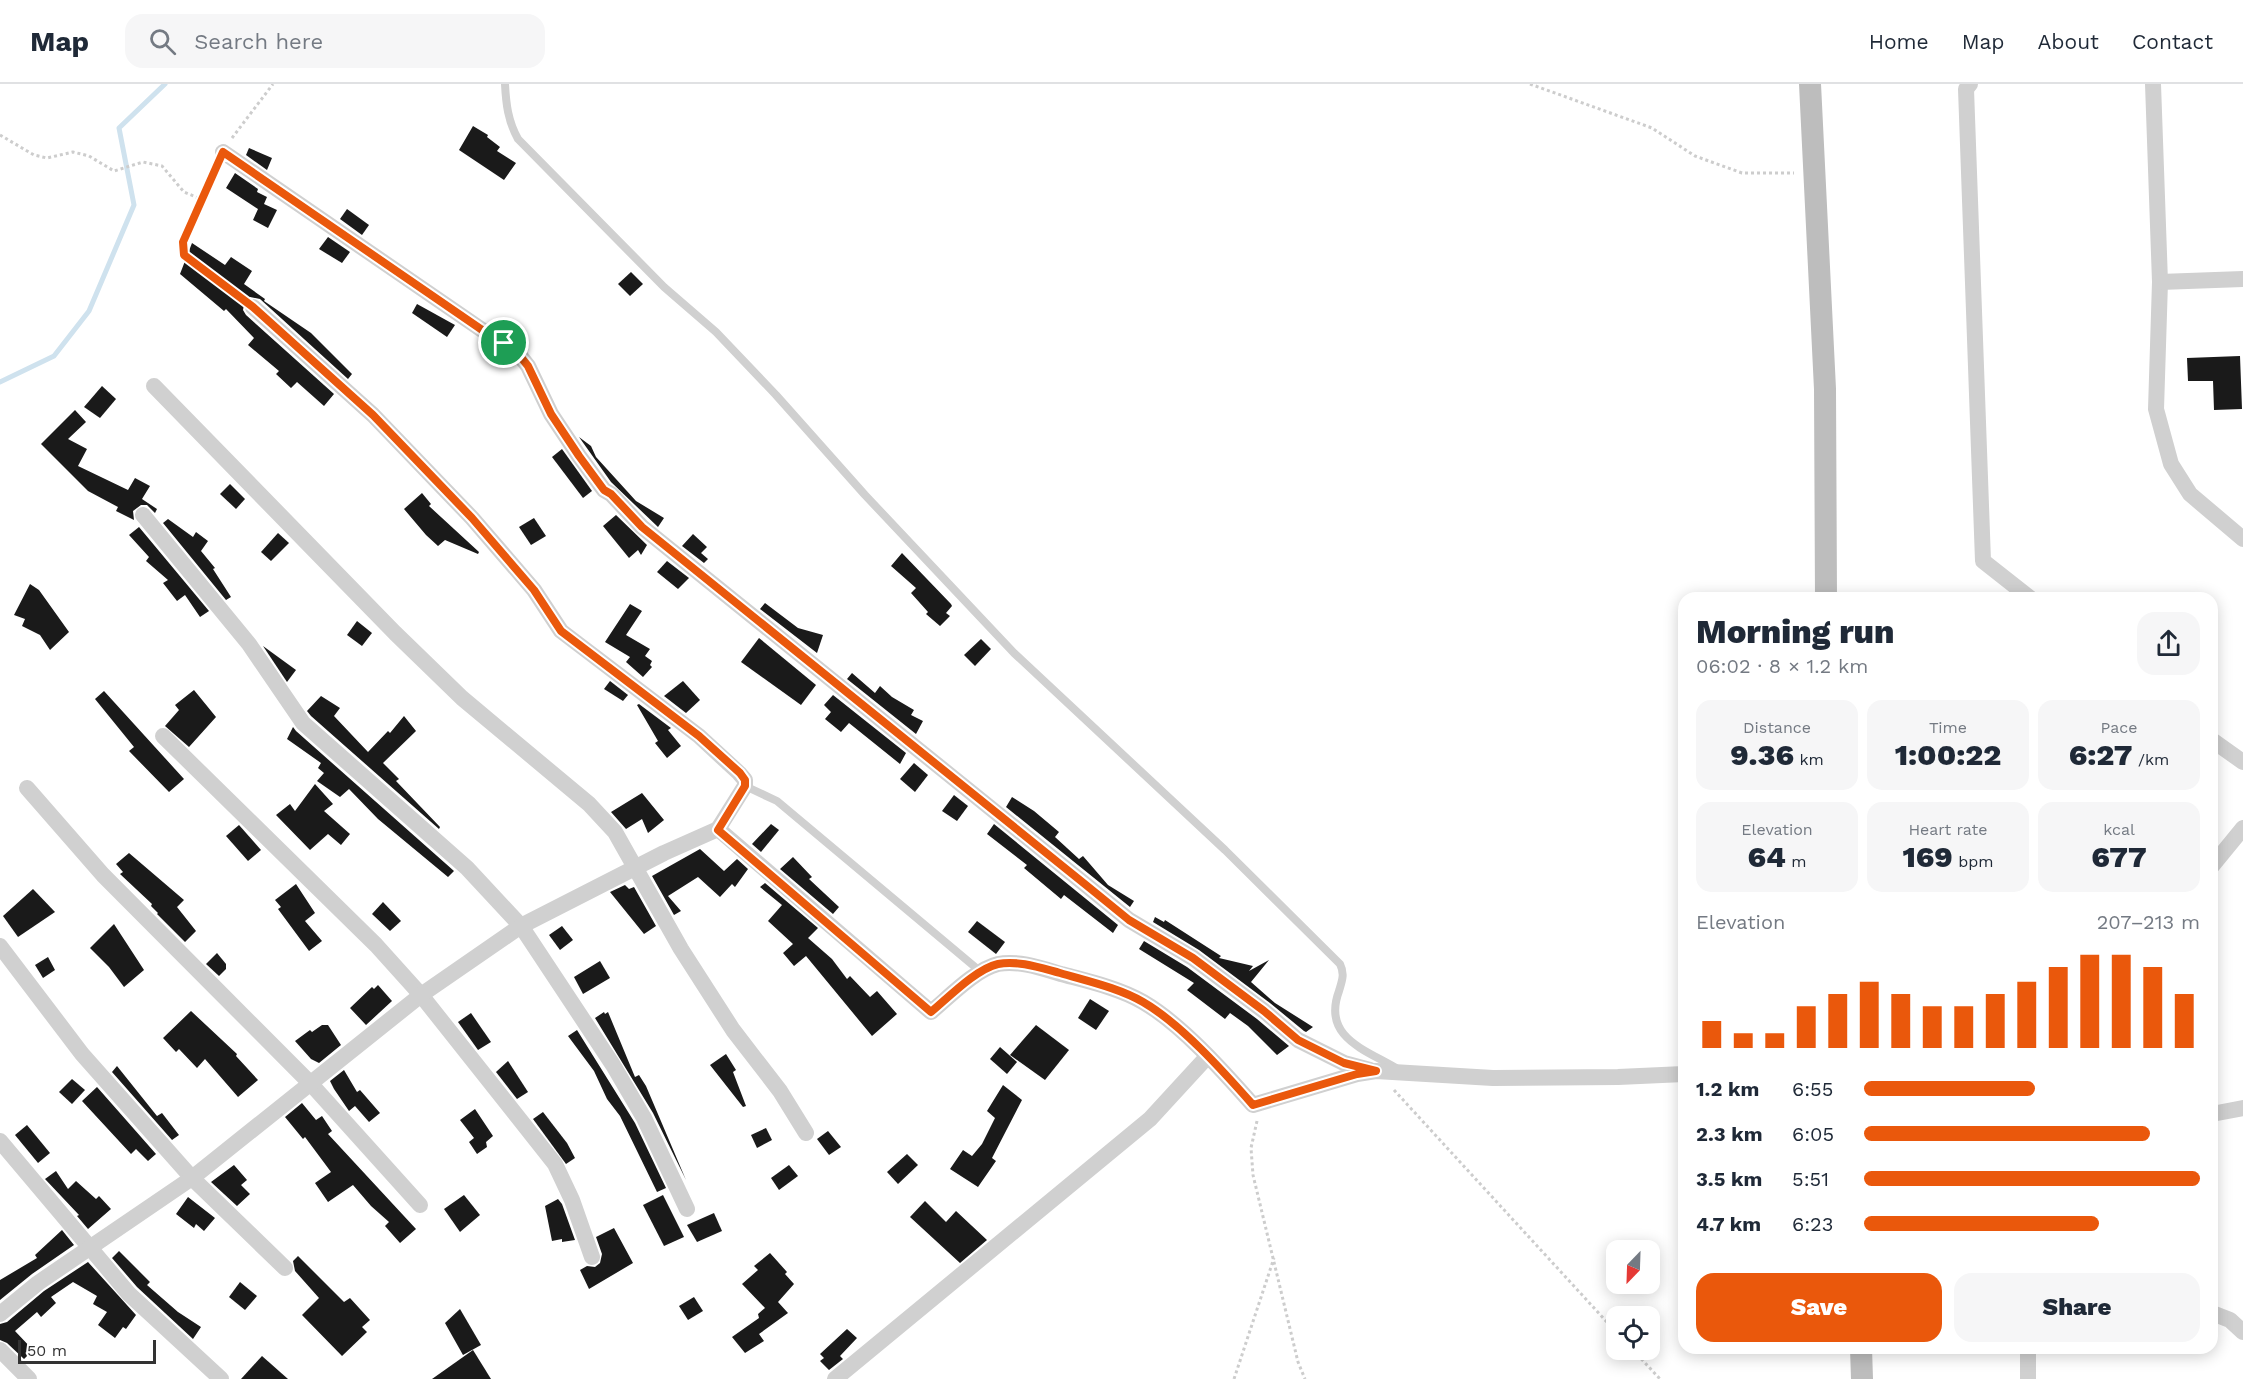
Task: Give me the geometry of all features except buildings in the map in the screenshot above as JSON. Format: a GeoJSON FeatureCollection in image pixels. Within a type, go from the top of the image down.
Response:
{"type":"FeatureCollection","features":[{"type":"Feature","properties":{"kind":"street"},"geometry":{"type":"LineString","coordinates":[[1810,84],[1825,399],[1826,592]]}},
{"type":"Feature","properties":{"kind":"street"},"geometry":{"type":"LineString","coordinates":[[1970,84],[1966,89],[1983,561],[2022,592]]}},
{"type":"Feature","properties":{"kind":"street"},"geometry":{"type":"LineString","coordinates":[[2153,84],[2160,282],[2157,409],[2171,464],[2190,494],[2243,539]]}},
{"type":"Feature","properties":{"kind":"street"},"geometry":{"type":"LineString","coordinates":[[223,152],[520,356],[528,366],[551,414],[579,456],[604,490],[611,494],[642,527],[1129,920],[1193,958],[1264,1011],[1298,1040],[1344,1063],[1376,1071]]}},
{"type":"Feature","properties":{"kind":"street"},"geometry":{"type":"LineString","coordinates":[[2160,282],[2243,279]]}},
{"type":"Feature","properties":{"kind":"street"},"geometry":{"type":"LineString","coordinates":[[0,1314],[17,1299],[192,1178],[421,995],[521,926],[636,867],[718,830],[745,786],[745,780],[740,773],[699,736],[561,631],[534,590],[464,510],[373,415],[253,307]]}},
{"type":"Feature","properties":{"kind":"street"},"geometry":{"type":"LineString","coordinates":[[154,386],[395,633],[462,698],[589,804],[615,832],[681,949],[733,1030],[780,1091],[806,1133]]}},
{"type":"Feature","properties":{"kind":"street"},"geometry":{"type":"LineString","coordinates":[[143,515],[249,644],[303,723],[467,868],[521,926],[613,1065],[644,1118],[687,1209]]}},
{"type":"Feature","properties":{"kind":"street"},"geometry":{"type":"LineString","coordinates":[[163,736],[376,945],[421,995],[555,1164],[572,1200],[592,1257]]}},
{"type":"Feature","properties":{"kind":"street"},"geometry":{"type":"LineString","coordinates":[[2218,744],[2243,762]]}},
{"type":"Feature","properties":{"kind":"street"},"geometry":{"type":"LineString","coordinates":[[27,789],[103,875],[311,1084],[420,1204]]}},
{"type":"Feature","properties":{"kind":"street"},"geometry":{"type":"LineString","coordinates":[[2218,859],[2243,828]]}},
{"type":"Feature","properties":{"kind":"street"},"geometry":{"type":"LineString","coordinates":[[718,830],[931,1012],[981,972],[996,964],[1013,963],[1037,967],[1093,983],[1141,1000],[1168,1020],[1253,1105],[1357,1074],[1376,1071],[1492,1078],[1678,1074]]}},
{"type":"Feature","properties":{"kind":"street"},"geometry":{"type":"LineString","coordinates":[[0,946],[82,1054],[192,1178],[285,1268]]}},
{"type":"Feature","properties":{"kind":"street"},"geometry":{"type":"LineString","coordinates":[[835,1379],[1150,1119],[1206,1057]]}},
{"type":"Feature","properties":{"kind":"street"},"geometry":{"type":"LineString","coordinates":[[2218,1113],[2243,1108]]}},
{"type":"Feature","properties":{"kind":"street"},"geometry":{"type":"LineString","coordinates":[[0,1141],[129,1294],[221,1379]]}},
{"type":"Feature","properties":{"kind":"street"},"geometry":{"type":"LineString","coordinates":[[2218,1315],[2230,1320],[2243,1332]]}},
{"type":"Feature","properties":{"kind":"street"},"geometry":{"type":"LineString","coordinates":[[0,1350],[29,1379]]}},
{"type":"Feature","properties":{"kind":"street"},"geometry":{"type":"LineString","coordinates":[[1860,1354],[1862,1379]]}},
{"type":"Feature","properties":{"kind":"street"},"geometry":{"type":"LineString","coordinates":[[2028,1354],[2028,1379]]}},
{"type":"Feature","properties":{"kind":"lane"},"geometry":{"type":"LineString","coordinates":[[504,84],[507,112],[511,127],[518,139],[655,279],[716,332],[776,394],[865,495],[1014,653],[1225,850],[1340,964],[1343,981],[1334,1006],[1334,1017],[1339,1029],[1348,1039],[1402,1072]]}},
{"type":"Feature","properties":{"kind":"lane"},"geometry":{"type":"LineString","coordinates":[[745,786],[777,801],[981,972]]}},
{"type":"Feature","properties":{"kind":"path"},"geometry":{"type":"LineString","coordinates":[[253,307],[184,255],[183,242],[223,152],[273,84]]}},
{"type":"Feature","properties":{"kind":"path"},"geometry":{"type":"LineString","coordinates":[[1530,84],[1652,128],[1695,156],[1742,173],[1814,173]]}},
{"type":"Feature","properties":{"kind":"path"},"geometry":{"type":"LineString","coordinates":[[0,135],[34,155],[47,158],[73,152],[89,156],[114,171],[143,162],[162,166],[184,192],[203,200]]}},
{"type":"Feature","properties":{"kind":"path"},"geometry":{"type":"LineString","coordinates":[[1376,1071],[1606,1321]]}},
{"type":"Feature","properties":{"kind":"path"},"geometry":{"type":"LineString","coordinates":[[1253,1105],[1257,1119],[1251,1148],[1253,1175],[1298,1362],[1305,1379]]}},
{"type":"Feature","properties":{"kind":"path"},"geometry":{"type":"LineString","coordinates":[[1234,1379],[1274,1258]]}},
{"type":"Feature","properties":{"kind":"path"},"geometry":{"type":"LineString","coordinates":[[1642,1360],[1660,1379]]}},
{"type":"Feature","properties":{"kind":"waterway"},"geometry":{"type":"LineString","coordinates":[[0,382],[54,356],[89,311],[134,205],[119,128],[165,84]]}},
{"type":"Feature","properties":{"kind":"route"},"geometry":{"type":"LineString","coordinates":[[223,152],[504,343],[528,366],[551,414],[604,490],[611,494],[642,527],[1129,920],[1193,958],[1264,1011],[1298,1040],[1344,1063],[1376,1071],[1357,1074],[1253,1105],[1176,1026],[1141,1000],[1093,983],[1037,967],[1013,963],[996,964],[981,972],[931,1012],[718,830],[745,786],[745,780],[740,773],[699,736],[561,631],[534,590],[472,518],[373,415],[253,307],[184,255],[183,242],[223,152]]}}]}
